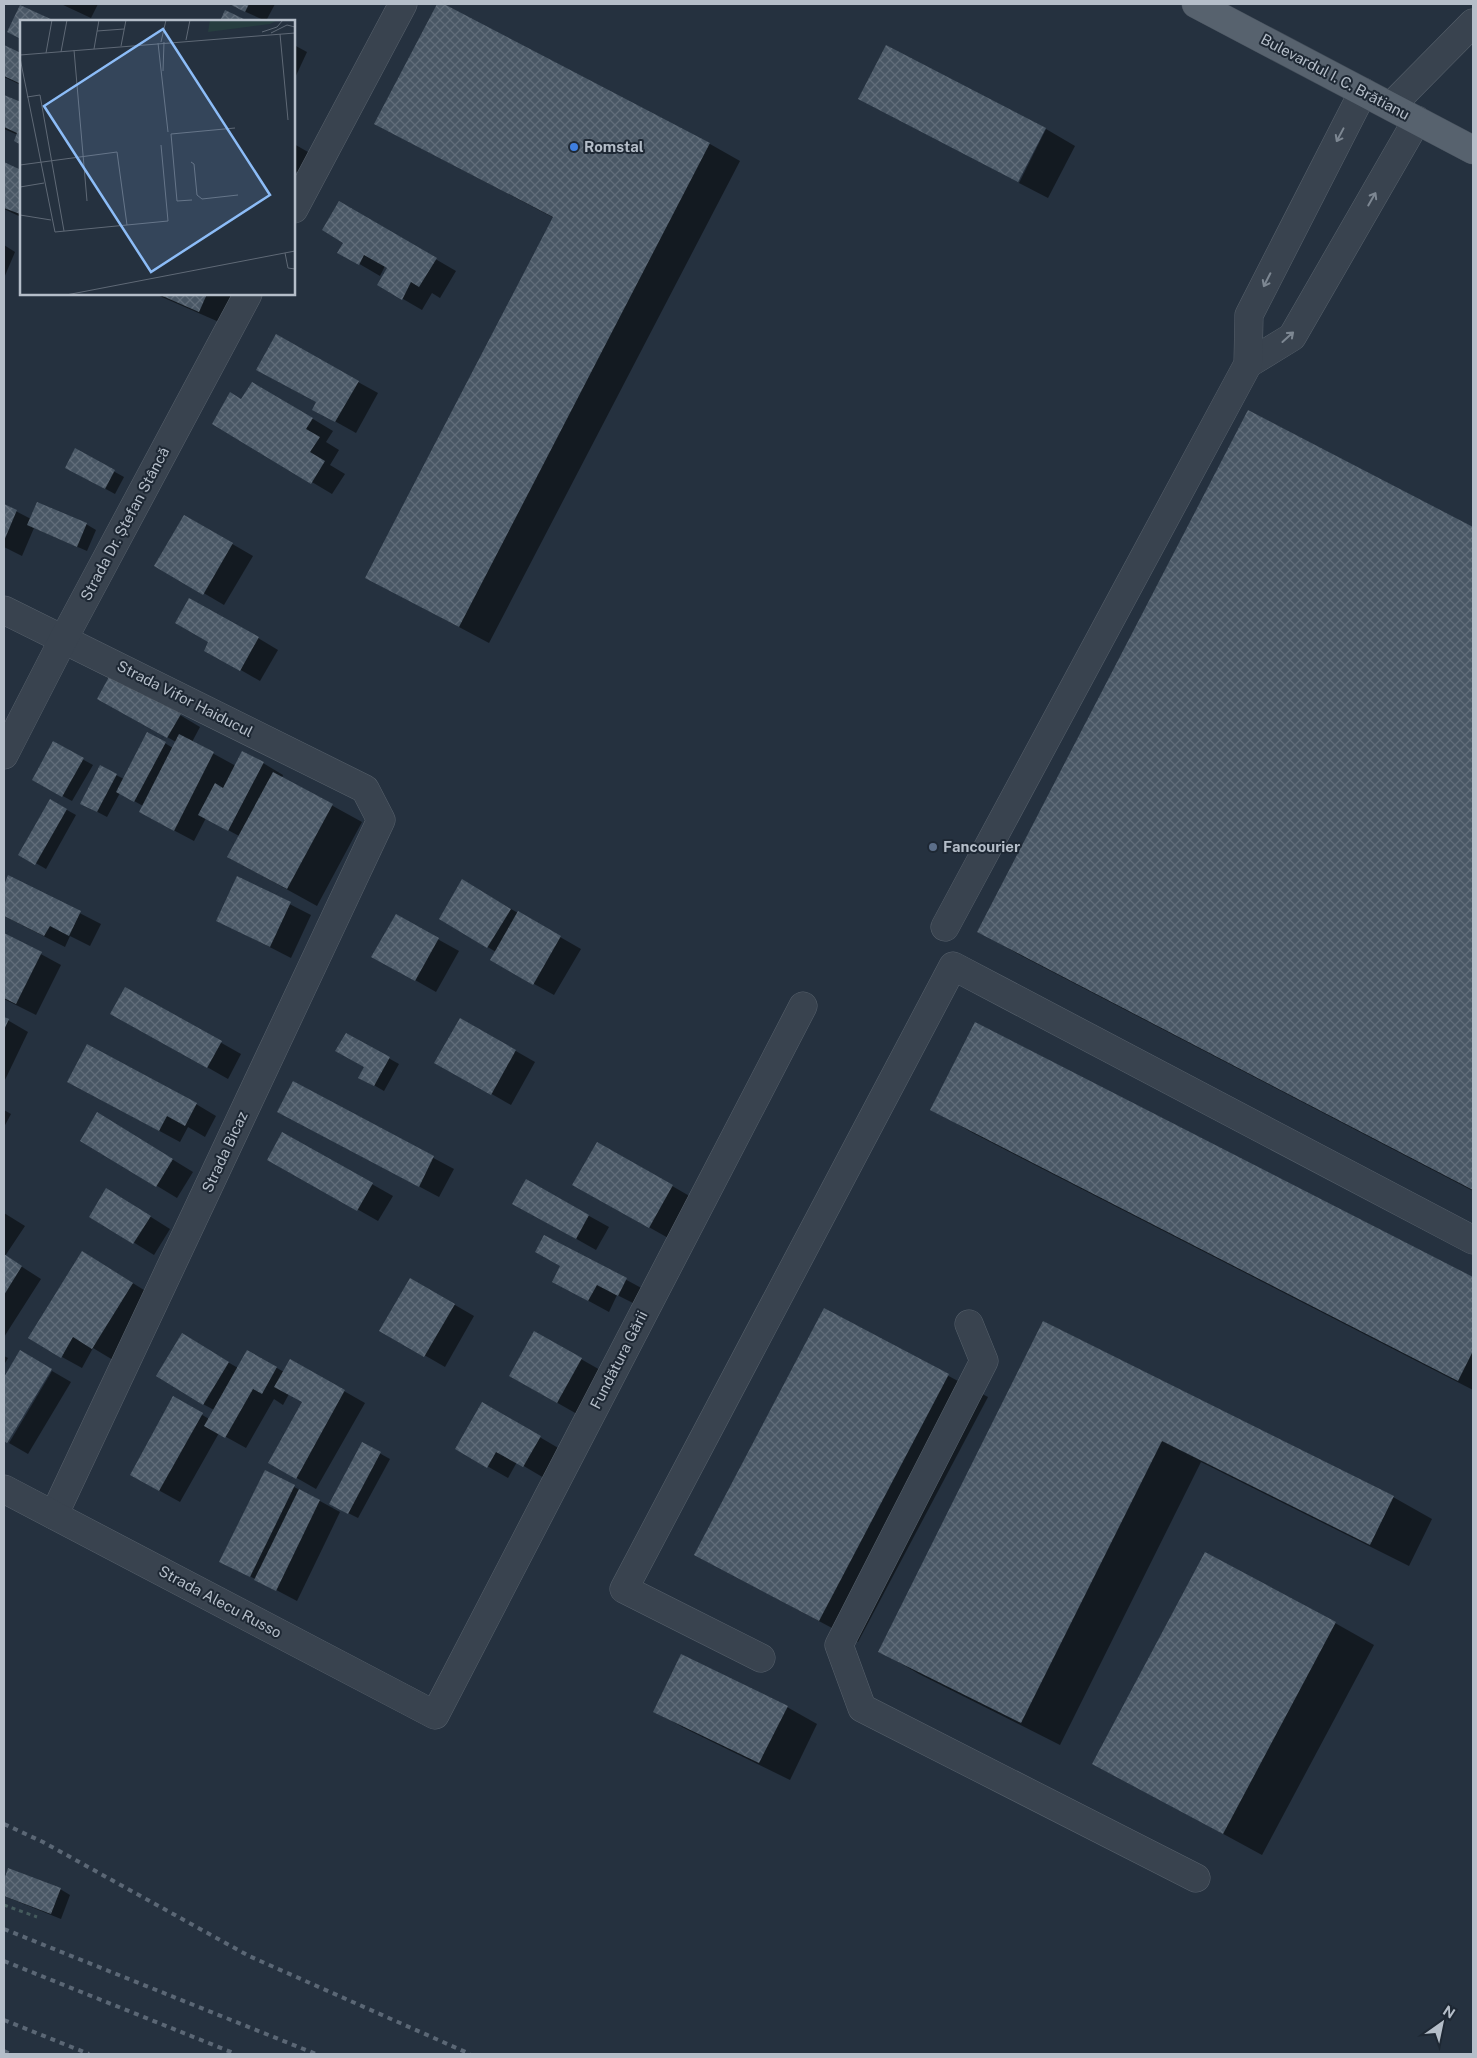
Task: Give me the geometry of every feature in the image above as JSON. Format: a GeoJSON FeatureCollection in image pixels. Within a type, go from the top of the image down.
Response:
{"type":"FeatureCollection","features":[{"type":"Feature","properties":{"kind":"main road","name":"Bulevardul I. C. Brătianu"},"geometry":{"type":"LineString","coordinates":[[1196,4],[1473,150]]}},
{"type":"Feature","properties":{"kind":"street"},"geometry":{"type":"LineString","coordinates":[[295,206],[403,4]]}},
{"type":"Feature","properties":{"kind":"street"},"geometry":{"type":"LineString","coordinates":[[1391,106],[1473,23]]}},
{"type":"Feature","properties":{"kind":"street"},"geometry":{"type":"LineString","coordinates":[[945,927],[1248,364],[1249,315],[1363,92]]}},
{"type":"Feature","properties":{"kind":"street"},"geometry":{"type":"LineString","coordinates":[[1248,364],[1292,337],[1417,120]]}},
{"type":"Feature","properties":{"kind":"street","name":"Strada Dr. Ștefan Stâncă"},"geometry":{"type":"LineString","coordinates":[[4,755],[64,638],[247,295]]}},
{"type":"Feature","properties":{"kind":"street","name":"Strada Vifor Haiducul"},"geometry":{"type":"LineString","coordinates":[[4,610],[64,638],[365,790]]}},
{"type":"Feature","properties":{"kind":"street","name":"Strada Bicaz"},"geometry":{"type":"LineString","coordinates":[[54,1516],[381,820],[365,790]]}},
{"type":"Feature","properties":{"kind":"street"},"geometry":{"type":"LineString","coordinates":[[761,1658],[624,1589],[953,966],[1473,1240]]}},
{"type":"Feature","properties":{"kind":"street","name":"Fundătura Gării"},"geometry":{"type":"LineString","coordinates":[[435,1715],[802,1006]]}},
{"type":"Feature","properties":{"kind":"street"},"geometry":{"type":"LineString","coordinates":[[969,1324],[984,1361],[839,1645],[862,1708],[1196,1878]]}},
{"type":"Feature","properties":{"kind":"street","name":"Strada Alecu Russo"},"geometry":{"type":"LineString","coordinates":[[4,1489],[435,1715]]}},
{"type":"Feature","properties":{"kind":"path"},"geometry":{"type":"LineString","coordinates":[[4,1905],[37,1918]]}},
{"type":"Feature","properties":{"kind":"building"},"geometry":{"type":"Polygon","coordinates":[[[229,4],[249,4],[245,12],[229,4]]]}},
{"type":"Feature","properties":{"kind":"building"},"geometry":{"type":"Polygon","coordinates":[[[437,4],[444,4],[710,143],[459,627],[365,578],[553,217],[374,124],[437,4]]]}},
{"type":"Feature","properties":{"kind":"building"},"geometry":{"type":"Polygon","coordinates":[[[20,5],[53,20],[20,20],[20,38],[7,32],[20,5]]]}},
{"type":"Feature","properties":{"kind":"building"},"geometry":{"type":"Polygon","coordinates":[[[225,10],[246,20],[220,20],[225,10]]]}},
{"type":"Feature","properties":{"kind":"building"},"geometry":{"type":"Polygon","coordinates":[[[4,45],[20,53],[20,84],[4,76],[4,45]]]}},
{"type":"Feature","properties":{"kind":"building"},"geometry":{"type":"Polygon","coordinates":[[[886,45],[1046,128],[1018,182],[858,99],[886,45]]]}},
{"type":"Feature","properties":{"kind":"building"},"geometry":{"type":"Polygon","coordinates":[[[4,95],[20,102],[20,144],[14,141],[17,133],[4,127],[4,95]]]}},
{"type":"Feature","properties":{"kind":"building"},"geometry":{"type":"Polygon","coordinates":[[[4,162],[20,170],[20,214],[4,208],[4,162]]]}},
{"type":"Feature","properties":{"kind":"building"},"geometry":{"type":"Polygon","coordinates":[[[339,201],[437,258],[419,287],[411,282],[402,300],[377,285],[387,268],[364,255],[359,265],[337,253],[343,243],[322,230],[339,201]]]}},
{"type":"Feature","properties":{"kind":"building"},"geometry":{"type":"Polygon","coordinates":[[[160,295],[207,295],[199,312],[160,295]]]}},
{"type":"Feature","properties":{"kind":"building"},"geometry":{"type":"Polygon","coordinates":[[[276,334],[359,381],[335,422],[312,410],[316,402],[256,370],[276,334]]]}},
{"type":"Feature","properties":{"kind":"building"},"geometry":{"type":"Polygon","coordinates":[[[252,382],[313,418],[306,429],[320,437],[310,452],[325,461],[311,484],[212,424],[230,392],[241,399],[252,382]]]}},
{"type":"Feature","properties":{"kind":"building"},"geometry":{"type":"Polygon","coordinates":[[[1248,410],[1473,527],[1473,1190],[977,932],[1248,410]]]}},
{"type":"Feature","properties":{"kind":"building"},"geometry":{"type":"Polygon","coordinates":[[[75,448],[115,470],[105,489],[65,468],[75,448]]]}},
{"type":"Feature","properties":{"kind":"building"},"geometry":{"type":"Polygon","coordinates":[[[37,502],[87,523],[77,547],[27,525],[37,502]]]}},
{"type":"Feature","properties":{"kind":"building"},"geometry":{"type":"Polygon","coordinates":[[[4,504],[17,510],[4,541],[4,504]]]}},
{"type":"Feature","properties":{"kind":"building"},"geometry":{"type":"Polygon","coordinates":[[[184,515],[233,543],[203,595],[154,566],[184,515]]]}},
{"type":"Feature","properties":{"kind":"building"},"geometry":{"type":"Polygon","coordinates":[[[189,598],[259,637],[240,671],[204,651],[208,642],[175,623],[189,598]]]}},
{"type":"Feature","properties":{"kind":"building"},"geometry":{"type":"Polygon","coordinates":[[[110,675],[181,714],[167,738],[97,699],[110,675]]]}},
{"type":"Feature","properties":{"kind":"building"},"geometry":{"type":"Polygon","coordinates":[[[147,732],[166,742],[134,802],[116,792],[147,732]]]}},
{"type":"Feature","properties":{"kind":"building"},"geometry":{"type":"Polygon","coordinates":[[[179,734],[214,752],[174,831],[139,812],[179,734]]]}},
{"type":"Feature","properties":{"kind":"building"},"geometry":{"type":"Polygon","coordinates":[[[53,741],[84,758],[62,797],[32,780],[53,741]]]}},
{"type":"Feature","properties":{"kind":"building"},"geometry":{"type":"Polygon","coordinates":[[[242,751],[264,762],[228,831],[198,815],[215,783],[223,788],[242,751]]]}},
{"type":"Feature","properties":{"kind":"building"},"geometry":{"type":"Polygon","coordinates":[[[100,765],[117,774],[97,812],[80,804],[100,765]]]}},
{"type":"Feature","properties":{"kind":"building"},"geometry":{"type":"Polygon","coordinates":[[[273,772],[333,804],[287,889],[227,857],[273,772]]]}},
{"type":"Feature","properties":{"kind":"building"},"geometry":{"type":"Polygon","coordinates":[[[50,799],[67,809],[35,865],[18,855],[50,799]]]}},
{"type":"Feature","properties":{"kind":"building"},"geometry":{"type":"Polygon","coordinates":[[[8,875],[81,911],[69,936],[50,926],[44,936],[4,916],[4,885],[8,875]]]}},
{"type":"Feature","properties":{"kind":"building"},"geometry":{"type":"Polygon","coordinates":[[[237,876],[291,902],[270,947],[216,921],[237,876]]]}},
{"type":"Feature","properties":{"kind":"building"},"geometry":{"type":"Polygon","coordinates":[[[462,879],[511,909],[487,948],[439,919],[462,879]]]}},
{"type":"Feature","properties":{"kind":"building"},"geometry":{"type":"Polygon","coordinates":[[[518,911],[561,936],[533,985],[490,960],[518,911]]]}},
{"type":"Feature","properties":{"kind":"building"},"geometry":{"type":"Polygon","coordinates":[[[396,914],[439,938],[415,981],[371,957],[396,914]]]}},
{"type":"Feature","properties":{"kind":"building"},"geometry":{"type":"Polygon","coordinates":[[[4,933],[42,952],[16,1004],[4,998],[4,933]]]}},
{"type":"Feature","properties":{"kind":"building"},"geometry":{"type":"Polygon","coordinates":[[[125,987],[222,1041],[207,1068],[110,1014],[125,987]]]}},
{"type":"Feature","properties":{"kind":"building"},"geometry":{"type":"Polygon","coordinates":[[[4,1017],[9,1019],[4,1030],[4,1017]]]}},
{"type":"Feature","properties":{"kind":"building"},"geometry":{"type":"Polygon","coordinates":[[[460,1018],[516,1050],[491,1095],[434,1063],[460,1018]]]}},
{"type":"Feature","properties":{"kind":"building"},"geometry":{"type":"Polygon","coordinates":[[[975,1022],[1473,1277],[1473,1351],[1458,1381],[930,1110],[975,1022]]]}},
{"type":"Feature","properties":{"kind":"building"},"geometry":{"type":"Polygon","coordinates":[[[346,1033],[390,1057],[374,1086],[358,1078],[364,1067],[335,1051],[346,1033]]]}},
{"type":"Feature","properties":{"kind":"building"},"geometry":{"type":"Polygon","coordinates":[[[87,1044],[197,1103],[185,1126],[167,1116],[159,1131],[67,1082],[87,1044]]]}},
{"type":"Feature","properties":{"kind":"building"},"geometry":{"type":"Polygon","coordinates":[[[293,1081],[434,1156],[419,1187],[277,1112],[293,1081]]]}},
{"type":"Feature","properties":{"kind":"building"},"geometry":{"type":"Polygon","coordinates":[[[97,1112],[173,1159],[156,1187],[80,1141],[97,1112]]]}},
{"type":"Feature","properties":{"kind":"building"},"geometry":{"type":"Polygon","coordinates":[[[282,1132],[373,1183],[357,1211],[267,1160],[282,1132]]]}},
{"type":"Feature","properties":{"kind":"building"},"geometry":{"type":"Polygon","coordinates":[[[597,1142],[673,1185],[649,1228],[572,1185],[597,1142]]]}},
{"type":"Feature","properties":{"kind":"building"},"geometry":{"type":"Polygon","coordinates":[[[526,1179],[589,1215],[576,1239],[512,1204],[526,1179]]]}},
{"type":"Feature","properties":{"kind":"building"},"geometry":{"type":"Polygon","coordinates":[[[106,1188],[151,1216],[133,1244],[89,1217],[106,1188]]]}},
{"type":"Feature","properties":{"kind":"building"},"geometry":{"type":"Polygon","coordinates":[[[544,1235],[627,1278],[618,1296],[597,1285],[588,1301],[552,1282],[560,1266],[535,1252],[544,1235]]]}},
{"type":"Feature","properties":{"kind":"building"},"geometry":{"type":"Polygon","coordinates":[[[82,1251],[133,1283],[92,1349],[73,1337],[61,1358],[28,1338],[82,1251]]]}},
{"type":"Feature","properties":{"kind":"building"},"geometry":{"type":"Polygon","coordinates":[[[4,1254],[22,1266],[4,1295],[4,1254]]]}},
{"type":"Feature","properties":{"kind":"building"},"geometry":{"type":"Polygon","coordinates":[[[410,1278],[455,1304],[424,1357],[379,1331],[410,1278]]]}},
{"type":"Feature","properties":{"kind":"building"},"geometry":{"type":"Polygon","coordinates":[[[824,1308],[949,1374],[819,1621],[694,1555],[824,1308]]]}},
{"type":"Feature","properties":{"kind":"building"},"geometry":{"type":"Polygon","coordinates":[[[1043,1321],[1394,1496],[1370,1545],[1162,1441],[1021,1723],[878,1652],[1043,1321]]]}},
{"type":"Feature","properties":{"kind":"building"},"geometry":{"type":"Polygon","coordinates":[[[534,1331],[582,1358],[557,1403],[509,1376],[534,1331]]]}},
{"type":"Feature","properties":{"kind":"building"},"geometry":{"type":"Polygon","coordinates":[[[182,1333],[229,1362],[203,1405],[156,1376],[182,1333]]]}},
{"type":"Feature","properties":{"kind":"building"},"geometry":{"type":"Polygon","coordinates":[[[20,1350],[52,1369],[7,1443],[4,1441],[4,1377],[20,1350]]]}},
{"type":"Feature","properties":{"kind":"building"},"geometry":{"type":"Polygon","coordinates":[[[247,1350],[277,1367],[262,1394],[253,1389],[225,1438],[204,1426],[247,1350]]]}},
{"type":"Feature","properties":{"kind":"building"},"geometry":{"type":"Polygon","coordinates":[[[290,1359],[345,1390],[296,1479],[268,1463],[302,1402],[274,1387],[290,1359]]]}},
{"type":"Feature","properties":{"kind":"building"},"geometry":{"type":"Polygon","coordinates":[[[173,1396],[203,1413],[159,1491],[130,1475],[173,1396]]]}},
{"type":"Feature","properties":{"kind":"building"},"geometry":{"type":"Polygon","coordinates":[[[482,1402],[541,1436],[523,1467],[496,1452],[487,1468],[455,1449],[482,1402]]]}},
{"type":"Feature","properties":{"kind":"building"},"geometry":{"type":"Polygon","coordinates":[[[362,1442],[381,1452],[348,1514],[329,1504],[362,1442]]]}},
{"type":"Feature","properties":{"kind":"building"},"geometry":{"type":"Polygon","coordinates":[[[265,1470],[295,1485],[250,1577],[219,1562],[265,1470]]]}},
{"type":"Feature","properties":{"kind":"building"},"geometry":{"type":"Polygon","coordinates":[[[299,1489],[320,1500],[276,1591],[254,1580],[299,1489]]]}},
{"type":"Feature","properties":{"kind":"building"},"geometry":{"type":"Polygon","coordinates":[[[1205,1552],[1336,1622],[1223,1834],[1092,1764],[1205,1552]]]}},
{"type":"Feature","properties":{"kind":"building"},"geometry":{"type":"Polygon","coordinates":[[[681,1654],[788,1706],[759,1763],[653,1712],[681,1654]]]}},
{"type":"Feature","properties":{"kind":"building"},"geometry":{"type":"Polygon","coordinates":[[[8,1868],[61,1888],[51,1914],[4,1896],[4,1880],[8,1868]]]}},
{"type":"Feature","properties":{"kind":"railway"},"geometry":{"type":"LineString","coordinates":[[4,1824],[43,1842],[249,1956],[470,2054]]}},
{"type":"Feature","properties":{"kind":"railway"},"geometry":{"type":"LineString","coordinates":[[4,1929],[316,2054]]}},
{"type":"Feature","properties":{"kind":"railway"},"geometry":{"type":"LineString","coordinates":[[4,1961],[236,2054]]}},
{"type":"Feature","properties":{"kind":"railway"},"geometry":{"type":"LineString","coordinates":[[4,2020],[89,2054]]}},
{"type":"Feature","properties":{"kind":"railway"},"geometry":{"type":"LineString","coordinates":[[4,2051],[11,2054]]}},
{"type":"Feature","properties":{"kind":"place","name":"Romstal"},"geometry":{"type":"Point","coordinates":[574,147]}},
{"type":"Feature","properties":{"kind":"place","name":"Fancourier"},"geometry":{"type":"Point","coordinates":[933,847]}}]}
